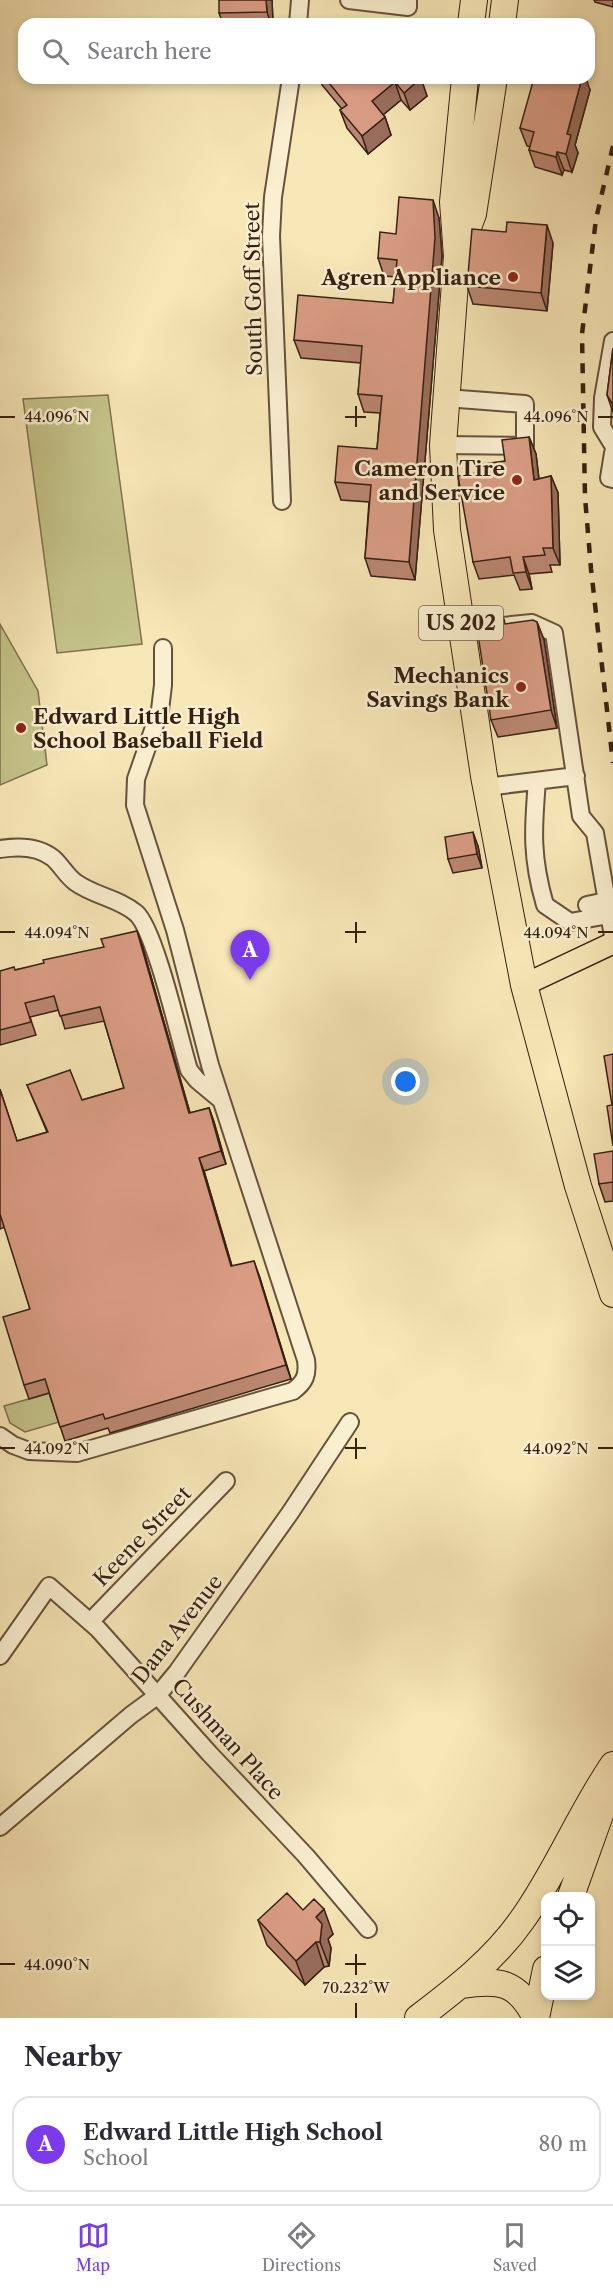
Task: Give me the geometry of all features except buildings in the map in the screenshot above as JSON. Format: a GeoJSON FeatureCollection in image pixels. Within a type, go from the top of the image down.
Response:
{"type":"FeatureCollection","features":[{"type":"Feature","properties":{"kind":"highway"},"geometry":{"type":"LineString","coordinates":[[472,18],[474,0]]}},
{"type":"Feature","properties":{"kind":"highway"},"geometry":{"type":"LineString","coordinates":[[503,18],[505,0]]}},
{"type":"Feature","properties":{"kind":"highway","name":"US 202"},"geometry":{"type":"LineString","coordinates":[[464,84],[453,202],[457,256],[443,445],[447,530],[486,788],[524,985],[578,1185],[613,1294]]}},
{"type":"Feature","properties":{"kind":"highway","name":"US 202"},"geometry":{"type":"LineString","coordinates":[[457,256],[473,214],[493,84]]}},
{"type":"Feature","properties":{"kind":"highway"},"geometry":{"type":"LineString","coordinates":[[572,1892],[607,1795],[613,1767]]}},
{"type":"Feature","properties":{"kind":"highway"},"geometry":{"type":"LineString","coordinates":[[418,2018],[462,1985],[500,1948],[521,1923],[552,1873],[594,1792],[613,1767]]}},
{"type":"Feature","properties":{"kind":"highway"},"geometry":{"type":"LineString","coordinates":[[462,1985],[487,1981],[504,1983],[519,1992],[529,2003],[536,2018]]}},
{"type":"Feature","properties":{"kind":"highway"},"geometry":{"type":"LineString","coordinates":[[536,2018],[541,1994]]}},
{"type":"Feature","properties":{"kind":"main road"},"geometry":{"type":"LineString","coordinates":[[524,985],[613,943]]}},
{"type":"Feature","properties":{"kind":"street"},"geometry":{"type":"LineString","coordinates":[[298,18],[300,0]]}},
{"type":"Feature","properties":{"kind":"street"},"geometry":{"type":"LineString","coordinates":[[349,0],[408,7],[408,0]]}},
{"type":"Feature","properties":{"kind":"street","name":"South Goff Street"},"geometry":{"type":"LineString","coordinates":[[282,501],[272,236],[273,197],[290,84]]}},
{"type":"Feature","properties":{"kind":"street"},"geometry":{"type":"LineString","coordinates":[[613,341],[603,398],[602,427],[613,445]]}},
{"type":"Feature","properties":{"kind":"street"},"geometry":{"type":"LineString","coordinates":[[443,445],[525,446],[525,404],[446,398]]}},
{"type":"Feature","properties":{"kind":"street"},"geometry":{"type":"LineString","coordinates":[[611,478],[613,453]]}},
{"type":"Feature","properties":{"kind":"street"},"geometry":{"type":"LineString","coordinates":[[462,630],[532,623],[554,633],[581,816],[595,833],[613,936]]}},
{"type":"Feature","properties":{"kind":"street"},"geometry":{"type":"LineString","coordinates":[[0,1436],[13,1445],[29,1451],[77,1452],[293,1391],[303,1383],[308,1373],[306,1360],[210,1065],[175,930],[135,804],[136,779],[160,710],[164,685],[164,648]]}},
{"type":"Feature","properties":{"kind":"street"},"geometry":{"type":"LineString","coordinates":[[486,788],[576,776]]}},
{"type":"Feature","properties":{"kind":"street"},"geometry":{"type":"LineString","coordinates":[[537,780],[533,835],[536,874],[545,905],[570,922],[608,908]]}},
{"type":"Feature","properties":{"kind":"street"},"geometry":{"type":"LineString","coordinates":[[0,849],[21,846],[40,850],[53,858],[76,882],[123,904],[138,915],[151,937],[189,1070],[197,1080],[222,1101]]}},
{"type":"Feature","properties":{"kind":"street"},"geometry":{"type":"LineString","coordinates":[[555,911],[581,906],[608,908]]}},
{"type":"Feature","properties":{"kind":"street","name":"Dana Avenue"},"geometry":{"type":"LineString","coordinates":[[0,1827],[131,1715],[157,1696],[177,1672],[290,1513],[350,1422]]}},
{"type":"Feature","properties":{"kind":"street","name":"Keene Street"},"geometry":{"type":"LineString","coordinates":[[90,1622],[226,1481]]}},
{"type":"Feature","properties":{"kind":"street","name":"Cushman Place"},"geometry":{"type":"LineString","coordinates":[[0,1656],[49,1586],[90,1622],[138,1672],[157,1696],[306,1856],[369,1929]]}},
{"type":"Feature","properties":{"kind":"shaded area"},"geometry":{"type":"Polygon","coordinates":[[[108,395],[142,644],[57,653],[23,399],[108,395]]]}},
{"type":"Feature","properties":{"kind":"shaded area","name":"Edward Little High School Baseball Field"},"geometry":{"type":"Polygon","coordinates":[[[0,624],[38,691],[47,765],[0,785],[0,624]]]}},
{"type":"Feature","properties":{"kind":"shaded area"},"geometry":{"type":"Polygon","coordinates":[[[50,1393],[59,1422],[25,1432],[10,1423],[4,1406],[50,1393]]]}},
{"type":"Feature","properties":{"kind":"railway"},"geometry":{"type":"LineString","coordinates":[[613,146],[596,219],[582,334],[585,497],[613,763]]}},
{"type":"Feature","properties":{"kind":"place","name":"Agren Appliance"},"geometry":{"type":"Point","coordinates":[513,277]}},
{"type":"Feature","properties":{"kind":"place","name":"Cameron Tire and Service"},"geometry":{"type":"Point","coordinates":[517,480]}},
{"type":"Feature","properties":{"kind":"place","name":"Mechanics Savings Bank"},"geometry":{"type":"Point","coordinates":[521,687]}},
{"type":"Feature","properties":{"kind":"place","name":"Edward Little High School Baseball Field"},"geometry":{"type":"Point","coordinates":[21,728]}},
{"type":"Feature","properties":{"kind":"place","name":"Edward Little High School"},"geometry":{"type":"Point","coordinates":[250,980]}}]}
